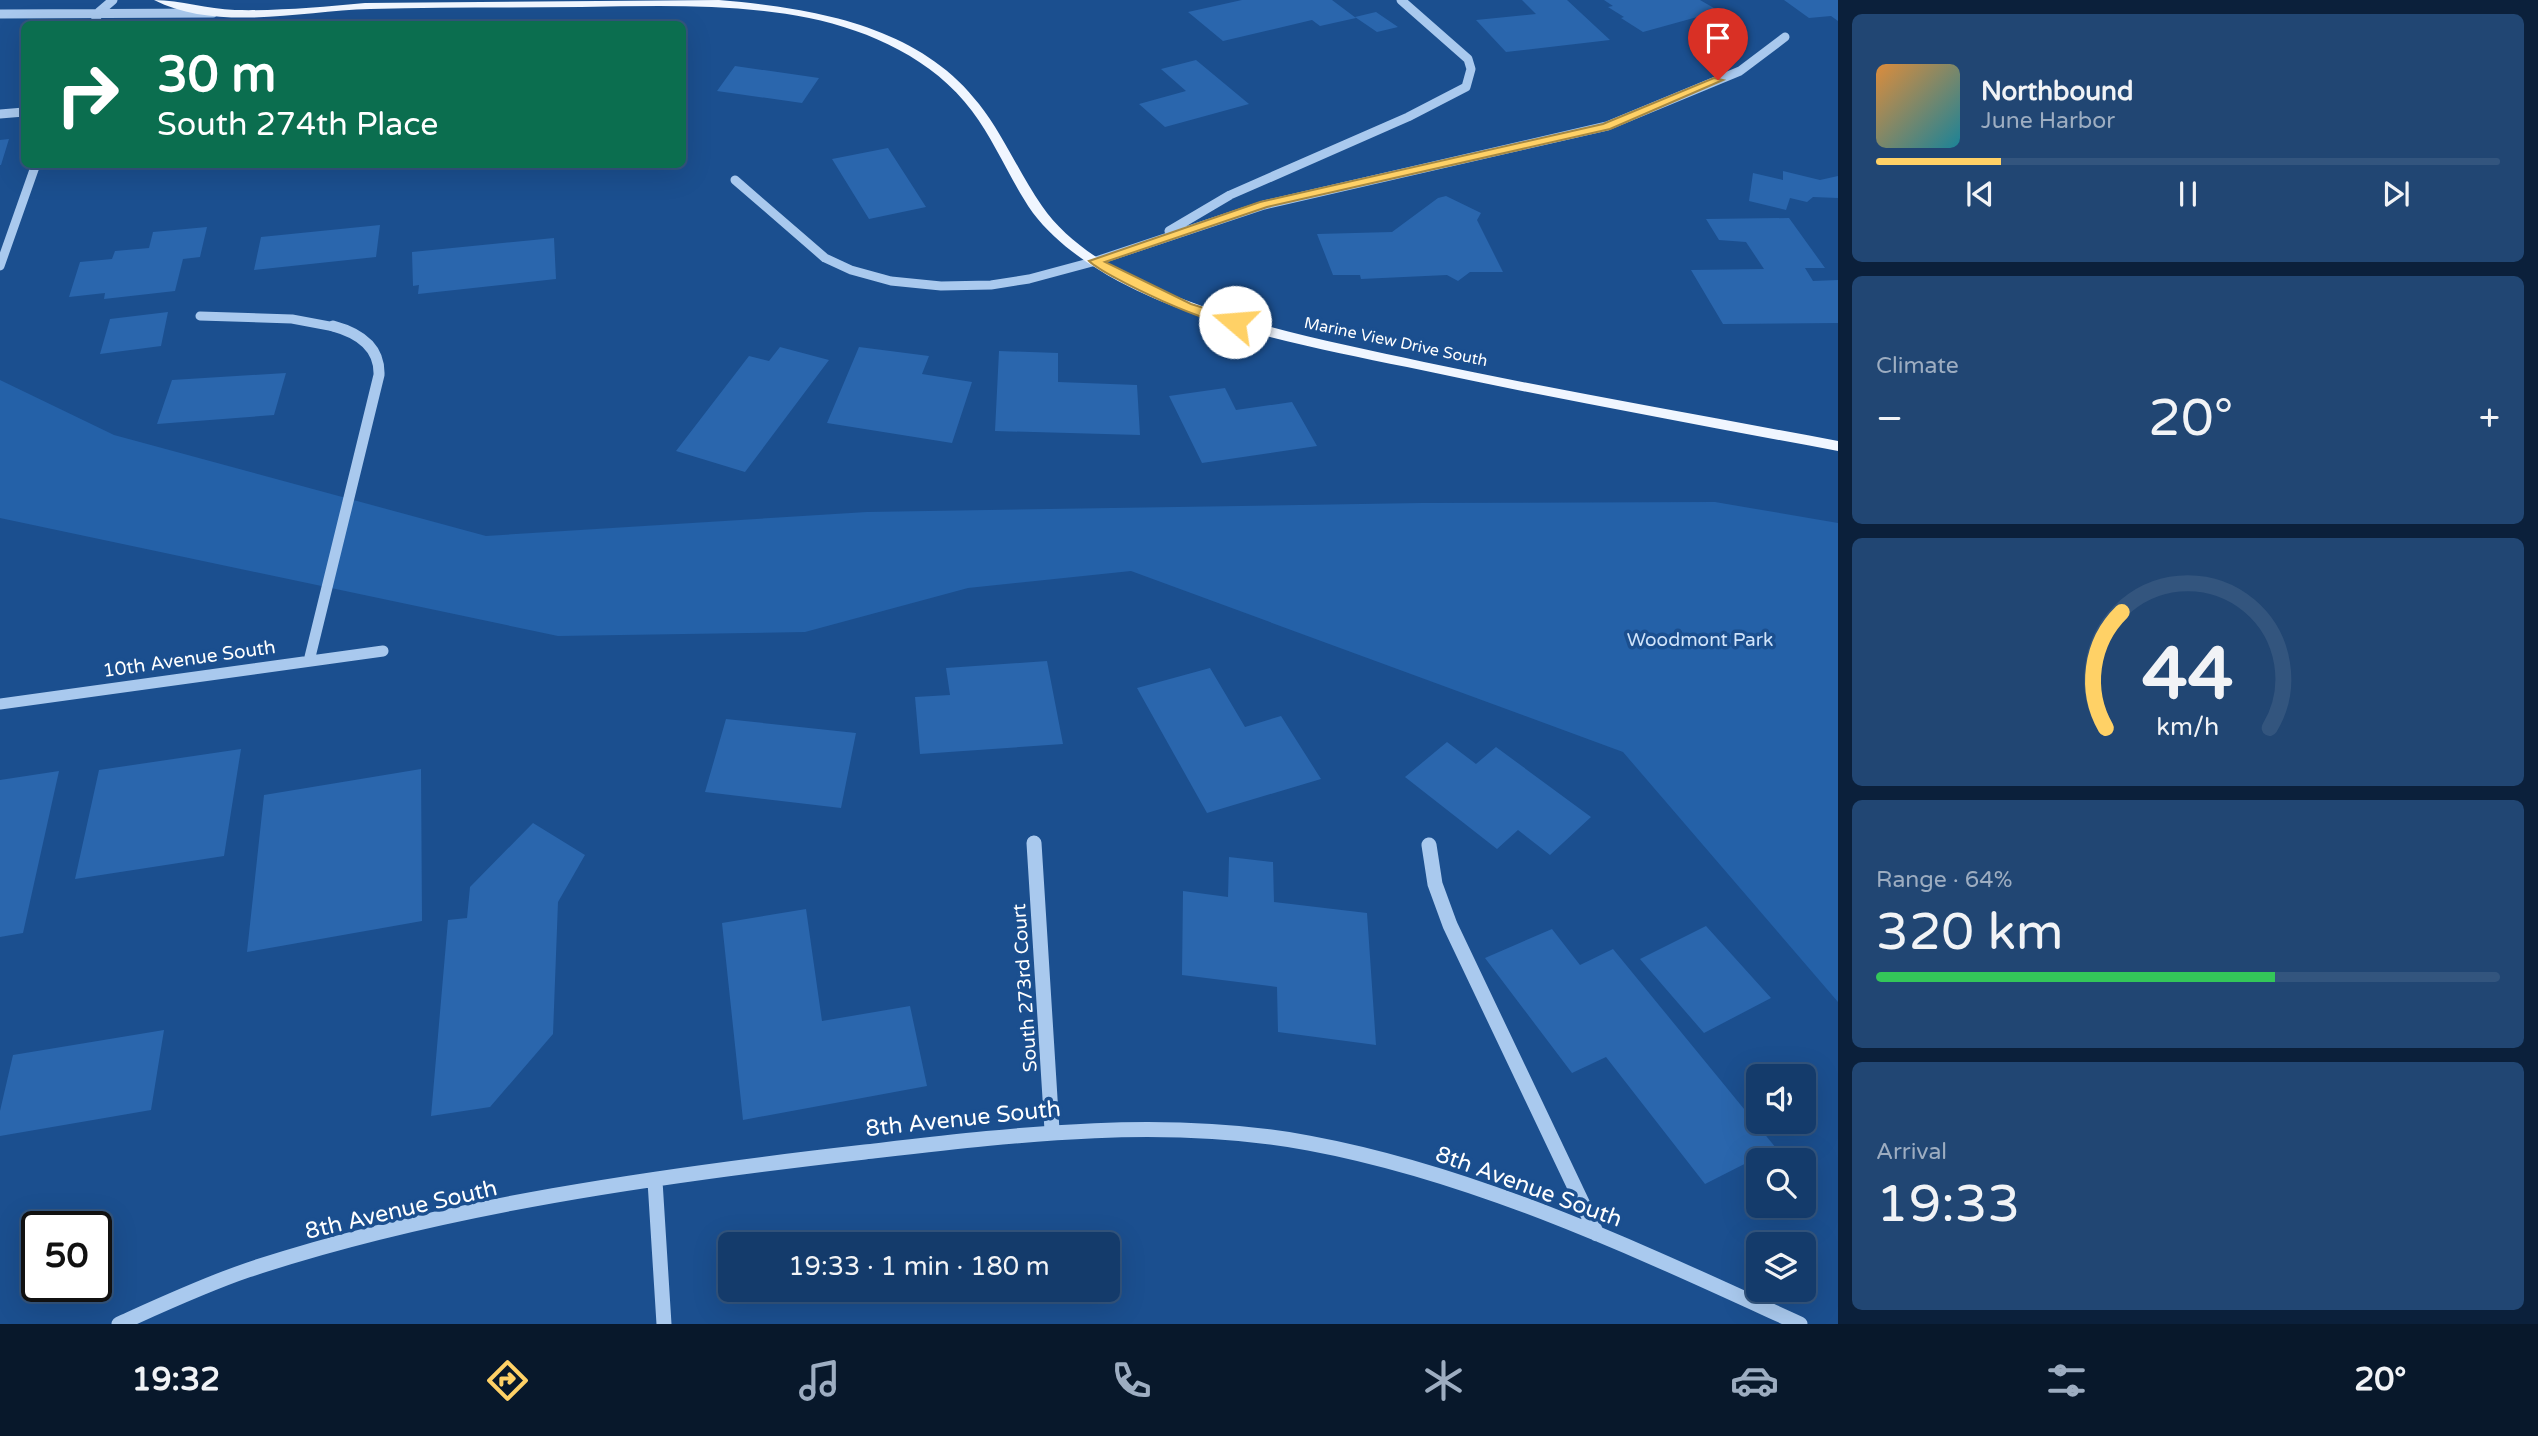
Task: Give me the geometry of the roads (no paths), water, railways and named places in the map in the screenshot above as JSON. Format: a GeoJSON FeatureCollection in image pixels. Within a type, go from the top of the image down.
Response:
{"type":"FeatureCollection","features":[{"type":"Feature","properties":{"kind":"main road","name":"Marine View Drive South"},"geometry":{"type":"LineString","coordinates":[[159,0],[196,9],[234,13],[307,12],[335,7],[705,2],[754,6],[842,22],[883,36],[920,56],[963,92],[1039,212],[1067,241],[1126,279],[1187,306],[1259,330],[1450,372],[1838,446]]}},
{"type":"Feature","properties":{"kind":"main road"},"geometry":{"type":"LineString","coordinates":[[227,0],[335,7]]}},
{"type":"Feature","properties":{"kind":"street"},"geometry":{"type":"LineString","coordinates":[[95,21],[99,12],[113,0]]}},
{"type":"Feature","properties":{"kind":"street"},"geometry":{"type":"LineString","coordinates":[[1147,243],[1230,195],[1408,117],[1466,87],[1471,69],[1468,59],[1401,0]]}},
{"type":"Feature","properties":{"kind":"street"},"geometry":{"type":"LineString","coordinates":[[0,14],[234,13]]}},
{"type":"Feature","properties":{"kind":"street"},"geometry":{"type":"LineString","coordinates":[[735,180],[825,258],[852,270],[891,281],[941,286],[991,285],[1029,279],[1096,261],[1264,205],[1606,126],[1740,71],[1786,37]]}},
{"type":"Feature","properties":{"kind":"street"},"geometry":{"type":"LineString","coordinates":[[0,114],[21,112]]}},
{"type":"Feature","properties":{"kind":"street"},"geometry":{"type":"LineString","coordinates":[[0,266],[35,168]]}},
{"type":"Feature","properties":{"kind":"street"},"geometry":{"type":"LineString","coordinates":[[200,316],[293,319],[326,324],[351,334],[373,348],[378,361],[377,391],[309,661]]}},
{"type":"Feature","properties":{"kind":"street","name":"10th Avenue South"},"geometry":{"type":"LineString","coordinates":[[0,704],[383,651]]}},
{"type":"Feature","properties":{"kind":"street","name":"South 273rd Court"},"geometry":{"type":"LineString","coordinates":[[1034,842],[1052,1130]]}},
{"type":"Feature","properties":{"kind":"street"},"geometry":{"type":"LineString","coordinates":[[1429,845],[1435,884],[1450,925],[1597,1234]]}},
{"type":"Feature","properties":{"kind":"street","name":"8th Avenue South"},"geometry":{"type":"LineString","coordinates":[[119,1324],[246,1271],[354,1240],[549,1198],[803,1159],[1052,1130],[1126,1128],[1208,1132],[1359,1153],[1454,1181],[1597,1234],[1800,1324]]}},
{"type":"Feature","properties":{"kind":"street"},"geometry":{"type":"LineString","coordinates":[[655,1181],[664,1324]]}},
{"type":"Feature","properties":{"kind":"park label","name":"Woodmont Park"},"geometry":{"type":"Point","coordinates":[1700,639]}}]}
